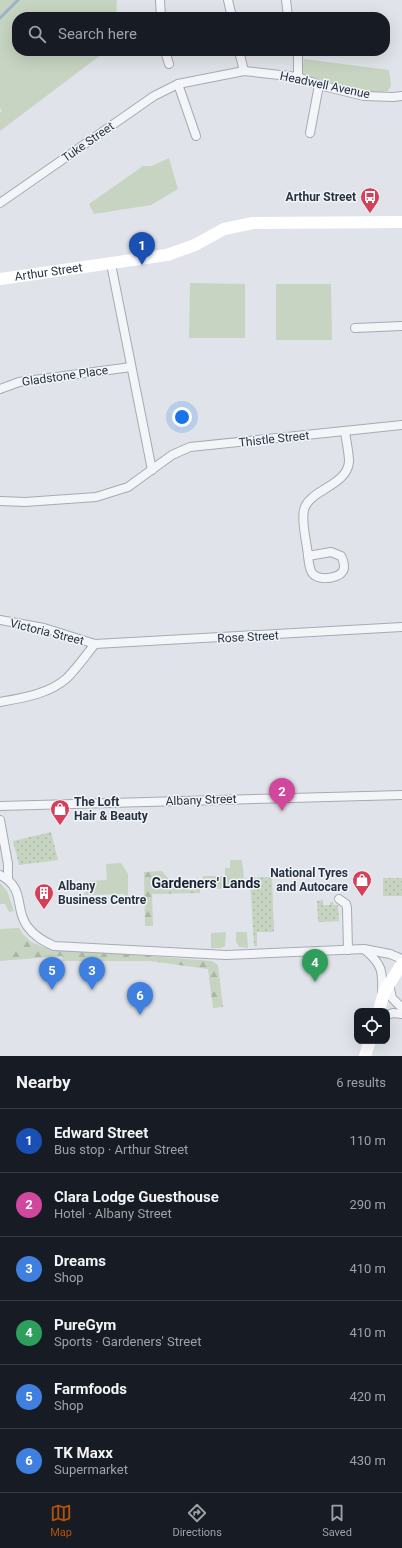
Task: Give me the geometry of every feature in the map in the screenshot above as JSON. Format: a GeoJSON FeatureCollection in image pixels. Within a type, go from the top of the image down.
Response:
{"type":"FeatureCollection","features":[{"type":"Feature","properties":{"kind":"street"},"geometry":{"type":"LineString","coordinates":[[160,0],[161,12]]}},
{"type":"Feature","properties":{"kind":"street"},"geometry":{"type":"LineString","coordinates":[[228,0],[231,12]]}},
{"type":"Feature","properties":{"kind":"street"},"geometry":{"type":"LineString","coordinates":[[286,0],[287,12]]}},
{"type":"Feature","properties":{"kind":"street"},"geometry":{"type":"LineString","coordinates":[[167,56],[169,64]]}},
{"type":"Feature","properties":{"kind":"street"},"geometry":{"type":"LineString","coordinates":[[240,56],[244,71]]}},
{"type":"Feature","properties":{"kind":"street"},"geometry":{"type":"LineString","coordinates":[[298,56],[298,77]]}},
{"type":"Feature","properties":{"kind":"street","name":"Headwell Avenue"},"geometry":{"type":"LineString","coordinates":[[178,84],[212,76],[244,71],[298,77],[319,85],[364,96],[393,98],[402,96]]}},
{"type":"Feature","properties":{"kind":"street"},"geometry":{"type":"LineString","coordinates":[[178,84],[196,136]]}},
{"type":"Feature","properties":{"kind":"street","name":"Tuke Street"},"geometry":{"type":"LineString","coordinates":[[0,203],[154,96],[178,84]]}},
{"type":"Feature","properties":{"kind":"street"},"geometry":{"type":"LineString","coordinates":[[310,133],[319,85]]}},
{"type":"Feature","properties":{"kind":"street","name":"Arthur Street"},"geometry":{"type":"LineString","coordinates":[[0,279],[167,255],[195,245],[224,229],[253,223],[402,222]]}},
{"type":"Feature","properties":{"kind":"street"},"geometry":{"type":"LineString","coordinates":[[111,264],[152,470]]}},
{"type":"Feature","properties":{"kind":"street"},"geometry":{"type":"LineString","coordinates":[[355,328],[402,326]]}},
{"type":"Feature","properties":{"kind":"street","name":"Gladstone Place"},"geometry":{"type":"LineString","coordinates":[[0,389],[19,382],[131,367]]}},
{"type":"Feature","properties":{"kind":"street","name":"Thistle Street"},"geometry":{"type":"LineString","coordinates":[[0,501],[25,502],[96,498],[128,488],[172,455],[190,447],[402,424]]}},
{"type":"Feature","properties":{"kind":"street"},"geometry":{"type":"LineString","coordinates":[[308,556],[331,552],[342,556],[344,568],[338,576],[320,578],[310,569],[308,556],[304,509],[308,503],[340,479],[345,471],[349,463],[345,431]]}},
{"type":"Feature","properties":{"kind":"street","name":"Victoria Street"},"geometry":{"type":"LineString","coordinates":[[0,620],[44,628],[95,644]]}},
{"type":"Feature","properties":{"kind":"street","name":"Rose Street"},"geometry":{"type":"LineString","coordinates":[[95,644],[402,627]]}},
{"type":"Feature","properties":{"kind":"street"},"geometry":{"type":"LineString","coordinates":[[0,702],[27,697],[48,689],[66,678],[95,644]]}},
{"type":"Feature","properties":{"kind":"street","name":"Albany Street"},"geometry":{"type":"LineString","coordinates":[[0,806],[402,795]]}},
{"type":"Feature","properties":{"kind":"street"},"geometry":{"type":"LineString","coordinates":[[0,820],[8,864],[4,877],[17,893],[26,925],[36,937],[54,946],[226,955],[364,949],[383,952],[402,959]]}},
{"type":"Feature","properties":{"kind":"street"},"geometry":{"type":"LineString","coordinates":[[339,899],[346,904],[347,908],[348,950]]}},
{"type":"Feature","properties":{"kind":"street"},"geometry":{"type":"LineString","coordinates":[[364,949],[375,958],[380,967],[383,980],[380,1008]]}},
{"type":"Feature","properties":{"kind":"street"},"geometry":{"type":"LineString","coordinates":[[382,996],[389,981],[402,964]]}},
{"type":"Feature","properties":{"kind":"street"},"geometry":{"type":"LineString","coordinates":[[389,981],[391,995],[394,1001],[402,1008]]}},
{"type":"Feature","properties":{"kind":"street"},"geometry":{"type":"LineString","coordinates":[[390,1014],[402,1014]]}},
{"type":"Feature","properties":{"kind":"street"},"geometry":{"type":"LineString","coordinates":[[365,1056],[369,1044]]}},
{"type":"Feature","properties":{"kind":"green space"},"geometry":{"type":"Polygon","coordinates":[[[0,0],[117,0],[116,12],[12,12],[12,56],[99,56],[0,131],[0,112],[2,111],[0,108],[0,0]]]}},
{"type":"Feature","properties":{"kind":"green space"},"geometry":{"type":"Polygon","coordinates":[[[304,59],[389,70],[391,85],[388,91],[380,92],[360,90],[308,76],[302,72],[304,59]]]}},
{"type":"Feature","properties":{"kind":"green space"},"geometry":{"type":"Polygon","coordinates":[[[169,158],[178,189],[151,205],[94,214],[89,204],[143,166],[152,166],[169,158]]]}},
{"type":"Feature","properties":{"kind":"green space"},"geometry":{"type":"Polygon","coordinates":[[[190,283],[245,284],[245,338],[189,338],[190,283]]]}},
{"type":"Feature","properties":{"kind":"green space"},"geometry":{"type":"Polygon","coordinates":[[[276,284],[331,284],[332,340],[276,340],[276,284]]]}},
{"type":"Feature","properties":{"kind":"green space"},"geometry":{"type":"Polygon","coordinates":[[[51,832],[58,860],[19,865],[13,841],[51,832]]]}},
{"type":"Feature","properties":{"kind":"green space"},"geometry":{"type":"Polygon","coordinates":[[[230,860],[242,860],[245,888],[203,889],[203,876],[225,876],[225,868],[230,868],[230,860]]]}},
{"type":"Feature","properties":{"kind":"green space"},"geometry":{"type":"Polygon","coordinates":[[[121,863],[128,874],[128,898],[124,898],[124,894],[84,895],[88,881],[107,880],[106,864],[121,863]]]}},
{"type":"Feature","properties":{"kind":"green space"},"geometry":{"type":"Polygon","coordinates":[[[162,871],[172,883],[200,882],[200,893],[152,894],[153,926],[145,926],[144,872],[162,871]]]}},
{"type":"Feature","properties":{"kind":"green space"},"geometry":{"type":"Polygon","coordinates":[[[272,877],[274,932],[257,932],[257,946],[254,946],[250,878],[272,877]]]}},
{"type":"Feature","properties":{"kind":"green space"},"geometry":{"type":"Polygon","coordinates":[[[383,878],[402,878],[402,896],[383,896],[383,878]]]}},
{"type":"Feature","properties":{"kind":"green space"},"geometry":{"type":"Polygon","coordinates":[[[0,883],[7,891],[14,911],[9,912],[5,904],[0,904],[0,883]]]}},
{"type":"Feature","properties":{"kind":"green space"},"geometry":{"type":"Polygon","coordinates":[[[323,900],[323,905],[330,905],[330,902],[333,902],[333,905],[338,905],[339,921],[318,922],[317,901],[323,900]]]}},
{"type":"Feature","properties":{"kind":"green space"},"geometry":{"type":"Polygon","coordinates":[[[19,928],[23,934],[0,953],[0,929],[19,928]]]}},
{"type":"Feature","properties":{"kind":"green space"},"geometry":{"type":"Polygon","coordinates":[[[226,932],[225,946],[221,948],[211,948],[211,933],[226,932]]]}},
{"type":"Feature","properties":{"kind":"green space"},"geometry":{"type":"Polygon","coordinates":[[[236,932],[247,932],[248,948],[239,947],[236,941],[236,932]]]}},
{"type":"Feature","properties":{"kind":"green space"},"geometry":{"type":"Polygon","coordinates":[[[23,934],[31,942],[46,948],[212,961],[218,965],[223,1007],[213,1008],[208,969],[149,961],[63,961],[62,956],[0,961],[0,953],[23,934]]]}},
{"type":"Feature","properties":{"kind":"waterway"},"geometry":{"type":"LineString","coordinates":[[0,18],[18,0]]}},
{"type":"Feature","properties":{"kind":"place","name":"Arthur Street"},"geometry":{"type":"Point","coordinates":[370,214]}},
{"type":"Feature","properties":{"kind":"place","name":"Edward Street"},"geometry":{"type":"Point","coordinates":[142,265]}},
{"type":"Feature","properties":{"kind":"place","name":"Clara Lodge Guesthouse"},"geometry":{"type":"Point","coordinates":[282,811]}},
{"type":"Feature","properties":{"kind":"place","name":"The Loft Hair & Beauty"},"geometry":{"type":"Point","coordinates":[60,826]}},
{"type":"Feature","properties":{"kind":"place","name":"National Tyres and Autocare"},"geometry":{"type":"Point","coordinates":[362,897]}},
{"type":"Feature","properties":{"kind":"place","name":"Albany Business Centre"},"geometry":{"type":"Point","coordinates":[44,910]}},
{"type":"Feature","properties":{"kind":"place","name":"PureGym"},"geometry":{"type":"Point","coordinates":[315,982]}},
{"type":"Feature","properties":{"kind":"place","name":"Farmfoods"},"geometry":{"type":"Point","coordinates":[52,990]}},
{"type":"Feature","properties":{"kind":"place","name":"Dreams"},"geometry":{"type":"Point","coordinates":[92,990]}},
{"type":"Feature","properties":{"kind":"place","name":"TK Maxx"},"geometry":{"type":"Point","coordinates":[140,1015]}},
{"type":"Feature","properties":{"kind":"district","name":"Gardeners' Lands"},"geometry":{"type":"Point","coordinates":[206,883]}}]}
